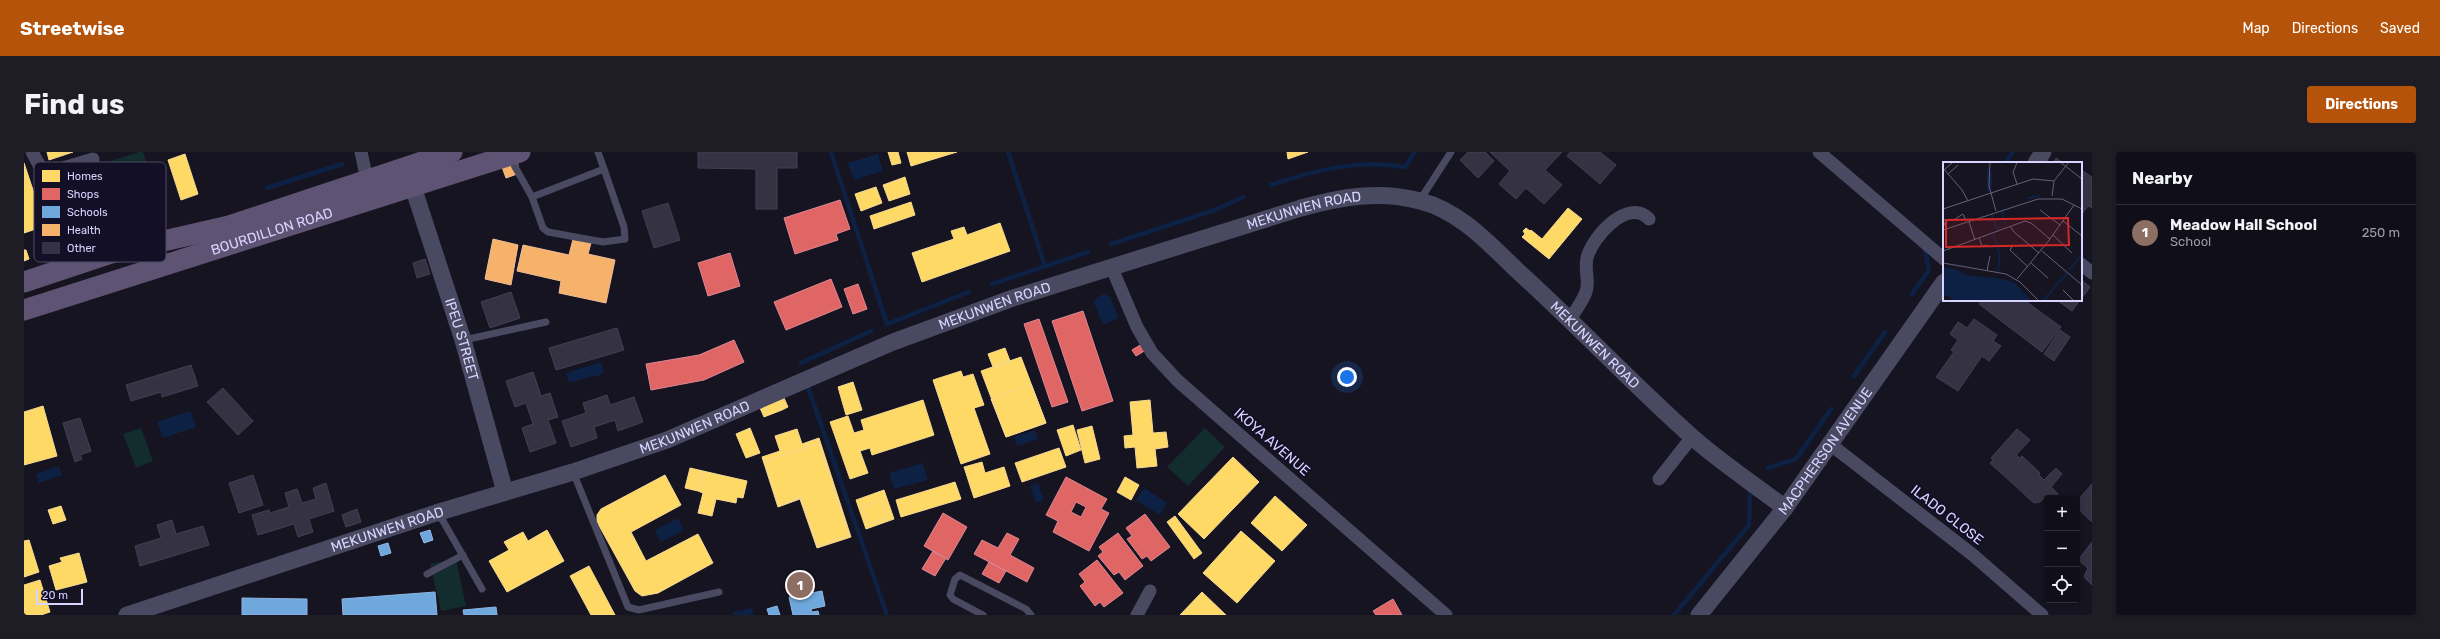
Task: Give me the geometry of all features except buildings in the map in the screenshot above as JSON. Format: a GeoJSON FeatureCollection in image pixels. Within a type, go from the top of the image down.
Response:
{"type":"FeatureCollection","features":[{"type":"Feature","properties":{"kind":"main road","name":"BOURDILLON ROAD"},"geometry":{"type":"LineString","coordinates":[[166,240],[229,226],[452,152]]}},
{"type":"Feature","properties":{"kind":"main road","name":"BOURDILLON ROAD"},"geometry":{"type":"LineString","coordinates":[[24,310],[413,188],[514,154]]}},
{"type":"Feature","properties":{"kind":"main road","name":"BOURDILLON ROAD"},"geometry":{"type":"LineString","coordinates":[[24,282],[84,262]]}},
{"type":"Feature","properties":{"kind":"street"},"geometry":{"type":"LineString","coordinates":[[32,152],[38,162]]}},
{"type":"Feature","properties":{"kind":"street"},"geometry":{"type":"LineString","coordinates":[[361,152],[367,180]]}},
{"type":"Feature","properties":{"kind":"street"},"geometry":{"type":"LineString","coordinates":[[1819,152],[1943,258]]}},
{"type":"Feature","properties":{"kind":"street"},"geometry":{"type":"LineString","coordinates":[[2037,162],[2043,152]]}},
{"type":"Feature","properties":{"kind":"street"},"geometry":{"type":"LineString","coordinates":[[83,162],[93,159]]}},
{"type":"Feature","properties":{"kind":"street","name":"IPEU STREET"},"geometry":{"type":"LineString","coordinates":[[413,188],[463,340],[505,492]]}},
{"type":"Feature","properties":{"kind":"street","name":"MEKUNWEN ROAD"},"geometry":{"type":"LineString","coordinates":[[127,615],[436,513],[573,472],[667,440],[900,340],[1014,298],[1112,266],[1333,199],[1384,195],[1420,201],[1463,221],[1570,319],[1692,437],[1785,508]]}},
{"type":"Feature","properties":{"kind":"street"},"geometry":{"type":"LineString","coordinates":[[1570,319],[1585,293],[1587,258],[1602,231],[1629,213],[1638,212],[1649,219]]}},
{"type":"Feature","properties":{"kind":"street"},"geometry":{"type":"LineString","coordinates":[[2082,265],[2092,273]]}},
{"type":"Feature","properties":{"kind":"street","name":"IKOYA AVENUE"},"geometry":{"type":"LineString","coordinates":[[1112,266],[1137,327],[1152,353],[1178,381],[1446,615]]}},
{"type":"Feature","properties":{"kind":"street","name":"MACPHERSON AVENUE"},"geometry":{"type":"LineString","coordinates":[[1699,615],[1785,508],[1943,283]]}},
{"type":"Feature","properties":{"kind":"street"},"geometry":{"type":"LineString","coordinates":[[1659,479],[1692,437]]}},
{"type":"Feature","properties":{"kind":"street","name":"ILADO CLOSE"},"geometry":{"type":"LineString","coordinates":[[1830,444],[1973,555],[2042,615]]}},
{"type":"Feature","properties":{"kind":"street"},"geometry":{"type":"LineString","coordinates":[[1137,615],[1150,591]]}},
{"type":"Feature","properties":{"kind":"lane"},"geometry":{"type":"LineString","coordinates":[[514,154],[543,228],[548,232],[603,242],[625,239],[624,227],[598,152]]}},
{"type":"Feature","properties":{"kind":"lane"},"geometry":{"type":"LineString","coordinates":[[1420,201],[1451,152]]}},
{"type":"Feature","properties":{"kind":"lane"},"geometry":{"type":"LineString","coordinates":[[532,197],[604,169]]}},
{"type":"Feature","properties":{"kind":"lane"},"geometry":{"type":"LineString","coordinates":[[463,340],[546,322]]}},
{"type":"Feature","properties":{"kind":"lane"},"geometry":{"type":"LineString","coordinates":[[573,472],[628,607],[639,610],[719,592]]}},
{"type":"Feature","properties":{"kind":"lane"},"geometry":{"type":"LineString","coordinates":[[436,513],[443,521],[482,589]]}},
{"type":"Feature","properties":{"kind":"lane"},"geometry":{"type":"LineString","coordinates":[[427,574],[463,555]]}},
{"type":"Feature","properties":{"kind":"lane"},"geometry":{"type":"LineString","coordinates":[[983,615],[953,599],[950,595],[955,578],[960,575],[1026,609],[1031,615]]}},
{"type":"Feature","properties":{"kind":"green space"},"geometry":{"type":"Polygon","coordinates":[[[143,152],[146,162],[108,162],[143,152]]]}},
{"type":"Feature","properties":{"kind":"green space"},"geometry":{"type":"Polygon","coordinates":[[[141,428],[153,461],[136,468],[123,434],[141,428]]]}},
{"type":"Feature","properties":{"kind":"green space"},"geometry":{"type":"Polygon","coordinates":[[[1205,428],[1225,447],[1188,486],[1167,467],[1205,428]]]}},
{"type":"Feature","properties":{"kind":"green space"},"geometry":{"type":"Polygon","coordinates":[[[456,559],[466,606],[441,611],[430,564],[456,559]]]}},
{"type":"Feature","properties":{"kind":"water"},"geometry":{"type":"Polygon","coordinates":[[[878,154],[883,171],[854,180],[848,163],[878,154]]]}},
{"type":"Feature","properties":{"kind":"water"},"geometry":{"type":"Polygon","coordinates":[[[1104,294],[1110,297],[1119,318],[1103,325],[1094,303],[1096,298],[1104,294]]]}},
{"type":"Feature","properties":{"kind":"water"},"geometry":{"type":"Polygon","coordinates":[[[601,362],[604,372],[598,376],[569,383],[566,373],[601,362]]]}},
{"type":"Feature","properties":{"kind":"water"},"geometry":{"type":"Polygon","coordinates":[[[190,411],[196,427],[163,438],[157,422],[190,411]]]}},
{"type":"Feature","properties":{"kind":"water"},"geometry":{"type":"Polygon","coordinates":[[[1035,430],[1038,439],[1017,446],[1014,437],[1035,430]]]}},
{"type":"Feature","properties":{"kind":"water"},"geometry":{"type":"Polygon","coordinates":[[[923,463],[928,480],[894,489],[889,473],[923,463]]]}},
{"type":"Feature","properties":{"kind":"water"},"geometry":{"type":"Polygon","coordinates":[[[59,466],[62,475],[39,483],[36,474],[59,466]]]}},
{"type":"Feature","properties":{"kind":"water"},"geometry":{"type":"Polygon","coordinates":[[[1038,483],[1044,500],[1036,503],[1030,486],[1038,483]]]}},
{"type":"Feature","properties":{"kind":"water"},"geometry":{"type":"Polygon","coordinates":[[[1144,488],[1167,503],[1160,515],[1136,500],[1144,488]]]}},
{"type":"Feature","properties":{"kind":"water"},"geometry":{"type":"Polygon","coordinates":[[[678,518],[684,530],[661,542],[655,530],[678,518]]]}},
{"type":"Feature","properties":{"kind":"water"},"geometry":{"type":"Polygon","coordinates":[[[752,608],[753,615],[734,615],[733,612],[752,608]]]}},
{"type":"Feature","properties":{"kind":"waterway"},"geometry":{"type":"LineString","coordinates":[[831,152],[887,324],[969,292]]}},
{"type":"Feature","properties":{"kind":"waterway"},"geometry":{"type":"LineString","coordinates":[[1008,152],[1045,266]]}},
{"type":"Feature","properties":{"kind":"waterway"},"geometry":{"type":"LineString","coordinates":[[1271,185],[1337,167],[1371,164],[1405,167],[1415,152]]}},
{"type":"Feature","properties":{"kind":"waterway"},"geometry":{"type":"LineString","coordinates":[[2006,162],[2012,153]]}},
{"type":"Feature","properties":{"kind":"waterway"},"geometry":{"type":"LineString","coordinates":[[267,188],[342,164]]}},
{"type":"Feature","properties":{"kind":"waterway"},"geometry":{"type":"LineString","coordinates":[[1111,244],[1215,210],[1243,197]]}},
{"type":"Feature","properties":{"kind":"waterway"},"geometry":{"type":"LineString","coordinates":[[1912,294],[1929,270],[1924,246]]}},
{"type":"Feature","properties":{"kind":"waterway"},"geometry":{"type":"LineString","coordinates":[[992,284],[1088,252]]}},
{"type":"Feature","properties":{"kind":"waterway"},"geometry":{"type":"LineString","coordinates":[[801,363],[871,331]]}},
{"type":"Feature","properties":{"kind":"waterway"},"geometry":{"type":"LineString","coordinates":[[1854,376],[1885,332]]}},
{"type":"Feature","properties":{"kind":"waterway"},"geometry":{"type":"LineString","coordinates":[[808,387],[887,615]]}},
{"type":"Feature","properties":{"kind":"waterway"},"geometry":{"type":"LineString","coordinates":[[1768,468],[1796,459],[1831,409]]}},
{"type":"Feature","properties":{"kind":"waterway"},"geometry":{"type":"LineString","coordinates":[[1674,615],[1749,525],[1750,492]]}},
{"type":"Feature","properties":{"kind":"place","name":"Meadow Hall School"},"geometry":{"type":"Point","coordinates":[800,585]}}]}
